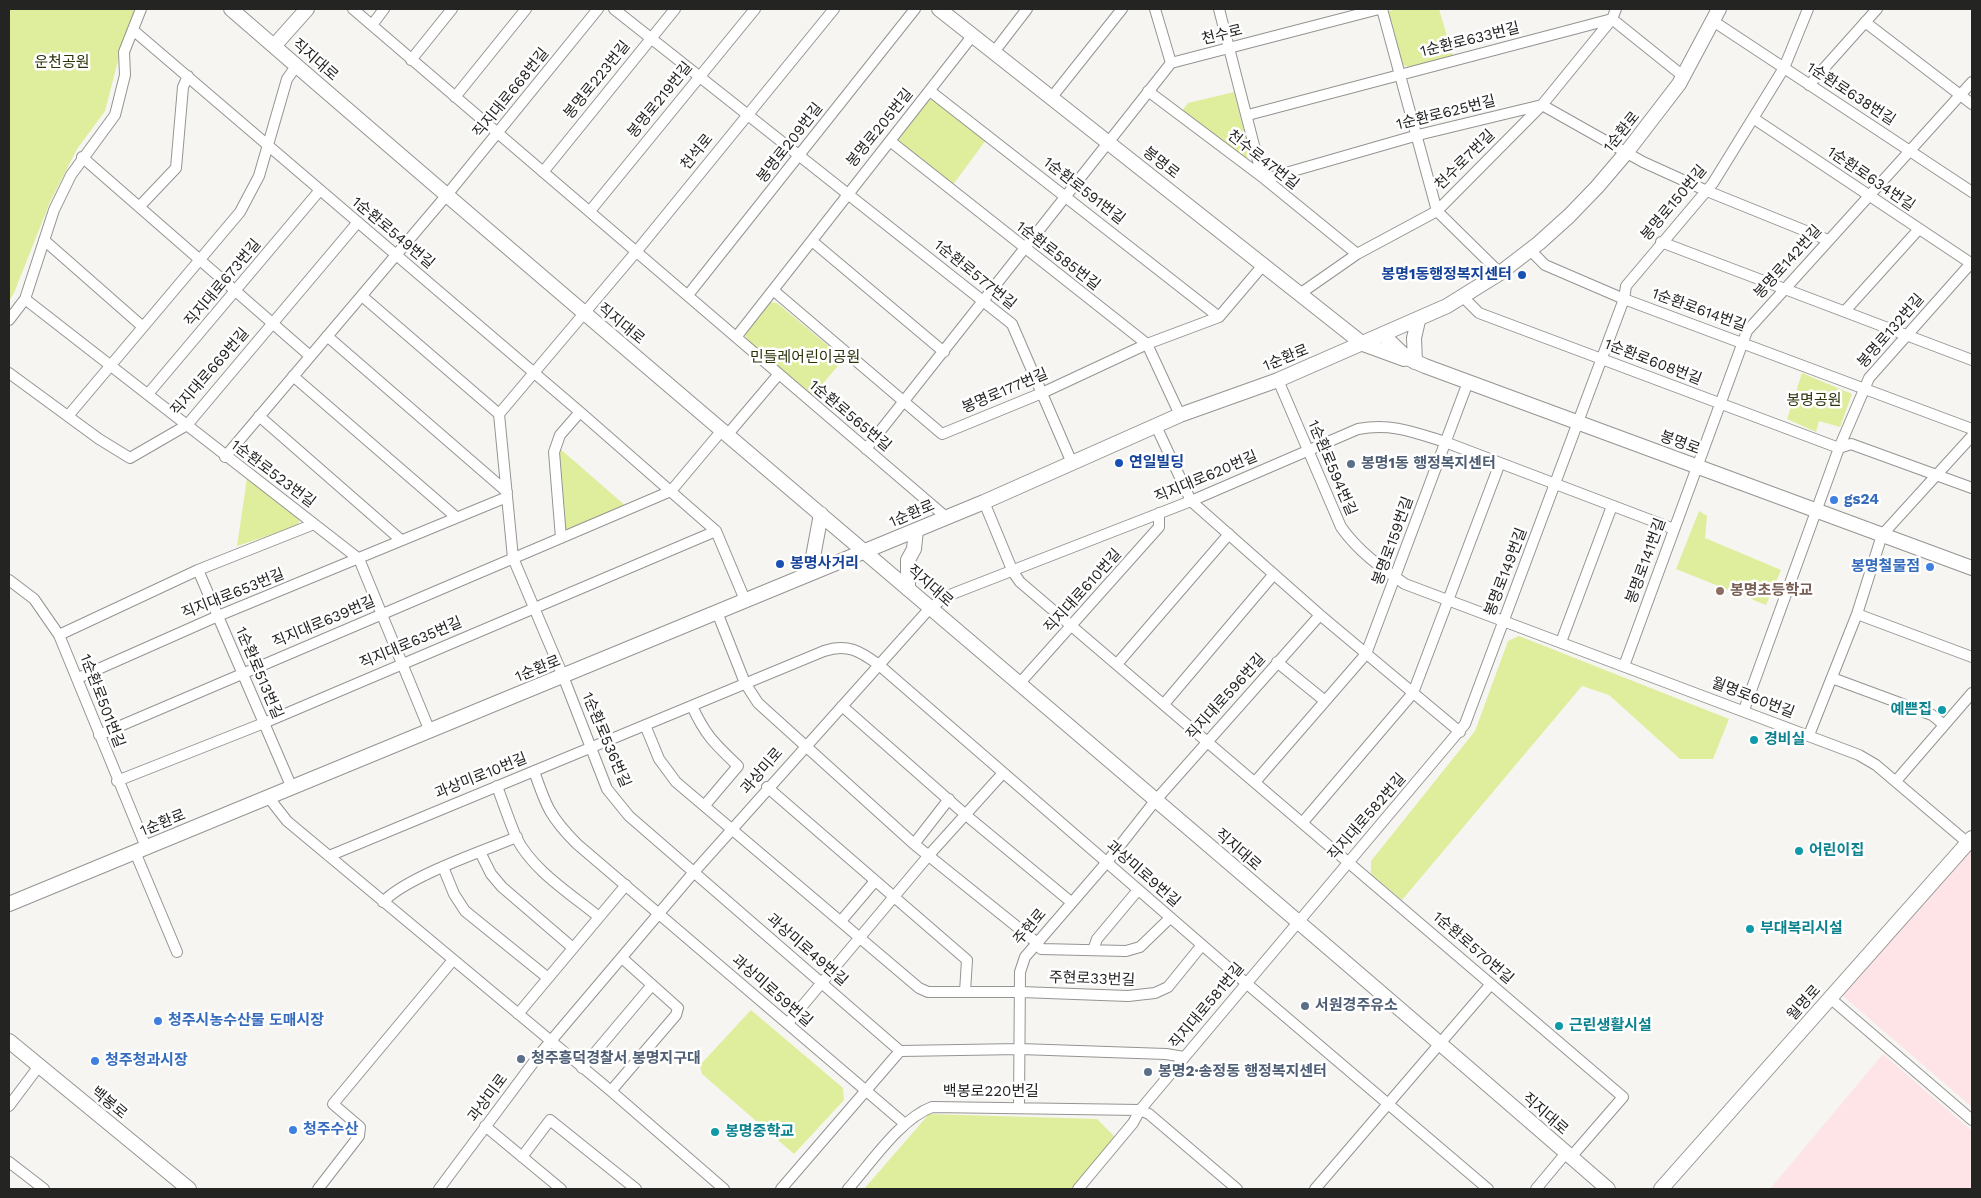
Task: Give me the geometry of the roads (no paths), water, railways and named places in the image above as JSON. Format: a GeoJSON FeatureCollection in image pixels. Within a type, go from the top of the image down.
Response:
{"type":"FeatureCollection","features":[{"type":"Feature","properties":{"kind":"street"},"geometry":{"type":"LineString","coordinates":[[9,320],[25,299],[54,210],[82,157],[115,115],[125,75],[124,52],[141,9]]}},
{"type":"Feature","properties":{"kind":"street","name":"직지대로"},"geometry":{"type":"LineString","coordinates":[[231,9],[446,196],[821,514],[1608,1189]]}},
{"type":"Feature","properties":{"kind":"street"},"geometry":{"type":"LineString","coordinates":[[274,46],[306,9]]}},
{"type":"Feature","properties":{"kind":"street","name":"1순환로565번길"},"geometry":{"type":"LineString","coordinates":[[353,9],[946,517]]}},
{"type":"Feature","properties":{"kind":"street"},"geometry":{"type":"LineString","coordinates":[[372,25],[384,9]]}},
{"type":"Feature","properties":{"kind":"street"},"geometry":{"type":"LineString","coordinates":[[412,60],[452,9]]}},
{"type":"Feature","properties":{"kind":"street"},"geometry":{"type":"LineString","coordinates":[[455,96],[526,9]]}},
{"type":"Feature","properties":{"kind":"street","name":"직지대로668번길"},"geometry":{"type":"LineString","coordinates":[[225,456],[498,134],[598,9]]}},
{"type":"Feature","properties":{"kind":"street","name":"1순환로577번길"},"geometry":{"type":"LineString","coordinates":[[614,9],[1012,324],[1072,463]]}},
{"type":"Feature","properties":{"kind":"street","name":"봉명로223번길"},"geometry":{"type":"LineString","coordinates":[[542,172],[675,9]]}},
{"type":"Feature","properties":{"kind":"street","name":"봉명로219번길"},"geometry":{"type":"LineString","coordinates":[[590,211],[755,9]]}},
{"type":"Feature","properties":{"kind":"street","name":"천석로"},"geometry":{"type":"LineString","coordinates":[[584,314],[832,9]]}},
{"type":"Feature","properties":{"kind":"street","name":"봉명로209번길"},"geometry":{"type":"LineString","coordinates":[[688,295],[801,156],[915,9]]}},
{"type":"Feature","properties":{"kind":"street","name":"봉명로"},"geometry":{"type":"LineString","coordinates":[[939,9],[1301,293],[1363,344],[1972,568]]}},
{"type":"Feature","properties":{"kind":"street"},"geometry":{"type":"LineString","coordinates":[[994,52],[1027,9]]}},
{"type":"Feature","properties":{"kind":"street"},"geometry":{"type":"LineString","coordinates":[[1052,97],[1122,9]]}},
{"type":"Feature","properties":{"kind":"street"},"geometry":{"type":"LineString","coordinates":[[866,449],[985,301],[1171,63],[1155,9]]}},
{"type":"Feature","properties":{"kind":"street"},"geometry":{"type":"LineString","coordinates":[[1219,9],[1248,115],[1259,165],[1265,179]]}},
{"type":"Feature","properties":{"kind":"street"},"geometry":{"type":"LineString","coordinates":[[1380,9],[1418,135],[1437,210],[1500,273]]}},
{"type":"Feature","properties":{"kind":"street","name":"천수로"},"geometry":{"type":"LineString","coordinates":[[1171,63],[1229,49],[1355,12],[1380,9]]}},
{"type":"Feature","properties":{"kind":"street","name":"봉명로150번길"},"geometry":{"type":"LineString","coordinates":[[1578,422],[1624,299],[1626,286],[1661,242],[1707,191],[1784,68],[1808,9]]}},
{"type":"Feature","properties":{"kind":"street"},"geometry":{"type":"LineString","coordinates":[[1809,85],[1877,9]]}},
{"type":"Feature","properties":{"kind":"street"},"geometry":{"type":"LineString","coordinates":[[1614,14],[1683,76]]}},
{"type":"Feature","properties":{"kind":"street","name":"1순환로633번길"},"geometry":{"type":"LineString","coordinates":[[1248,115],[1614,14]]}},
{"type":"Feature","properties":{"kind":"street","name":"천수로7번길"},"geometry":{"type":"LineString","coordinates":[[1301,293],[1357,254],[1437,210],[1542,105],[1614,14]]}},
{"type":"Feature","properties":{"kind":"street","name":"1순환로638번길"},"geometry":{"type":"LineString","coordinates":[[1716,15],[1784,68],[1972,192]]}},
{"type":"Feature","properties":{"kind":"street","name":"1순환로"},"geometry":{"type":"LineString","coordinates":[[9,904],[984,502],[1180,416],[1278,380],[1418,321],[1463,297],[1500,273],[1569,216],[1626,154],[1683,76],[1716,15]]}},
{"type":"Feature","properties":{"kind":"street"},"geometry":{"type":"LineString","coordinates":[[1865,22],[1972,104]]}},
{"type":"Feature","properties":{"kind":"street","name":"1순환로549번길"},"geometry":{"type":"LineString","coordinates":[[133,30],[580,412],[716,531],[745,600]]}},
{"type":"Feature","properties":{"kind":"street","name":"봉명로205번길"},"geometry":{"type":"LineString","coordinates":[[737,336],[973,35]]}},
{"type":"Feature","properties":{"kind":"street"},"geometry":{"type":"LineString","coordinates":[[68,416],[109,364],[143,327],[240,212],[259,176],[287,79],[297,65]]}},
{"type":"Feature","properties":{"kind":"street"},"geometry":{"type":"LineString","coordinates":[[140,206],[176,168],[183,87],[188,76]]}},
{"type":"Feature","properties":{"kind":"street","name":"봉명로142번길"},"geometry":{"type":"LineString","coordinates":[[1697,466],[1747,331],[1972,82]]}},
{"type":"Feature","properties":{"kind":"street","name":"1순환로591번길"},"geometry":{"type":"LineString","coordinates":[[930,90],[1219,317]]}},
{"type":"Feature","properties":{"kind":"street","name":"천수로47번길"},"geometry":{"type":"LineString","coordinates":[[1148,91],[1265,179],[1357,254]]}},
{"type":"Feature","properties":{"kind":"street"},"geometry":{"type":"LineString","coordinates":[[1542,105],[1626,154],[1707,191],[1828,240]]}},
{"type":"Feature","properties":{"kind":"street","name":"1순환로625번길"},"geometry":{"type":"LineString","coordinates":[[1265,179],[1418,135],[1542,105]]}},
{"type":"Feature","properties":{"kind":"street","name":"1순환로634번길"},"geometry":{"type":"LineString","coordinates":[[1753,118],[1972,263]]}},
{"type":"Feature","properties":{"kind":"street","name":"1순환로585번길"},"geometry":{"type":"LineString","coordinates":[[890,141],[1147,344],[1180,416]]}},
{"type":"Feature","properties":{"kind":"street"},"geometry":{"type":"LineString","coordinates":[[82,157],[310,356]]}},
{"type":"Feature","properties":{"kind":"street","name":"직지대로673번길"},"geometry":{"type":"LineString","coordinates":[[148,394],[236,292],[320,190]]}},
{"type":"Feature","properties":{"kind":"street","name":"직지대로669번길"},"geometry":{"type":"LineString","coordinates":[[9,373],[121,454],[130,458],[187,425],[358,222]]}},
{"type":"Feature","properties":{"kind":"street"},"geometry":{"type":"LineString","coordinates":[[1845,311],[1919,229]]}},
{"type":"Feature","properties":{"kind":"street"},"geometry":{"type":"LineString","coordinates":[[44,240],[143,327]]}},
{"type":"Feature","properties":{"kind":"street"},"geometry":{"type":"LineString","coordinates":[[812,241],[944,352]]}},
{"type":"Feature","properties":{"kind":"street"},"geometry":{"type":"LineString","coordinates":[[1661,242],[1972,360]]}},
{"type":"Feature","properties":{"kind":"street","name":"1순환로614번길"},"geometry":{"type":"LineString","coordinates":[[1530,250],[1545,265],[1624,299],[1744,342],[1972,429]]}},
{"type":"Feature","properties":{"kind":"street","name":"봉명로132번길"},"geometry":{"type":"LineString","coordinates":[[1744,710],[1839,448],[1869,378],[1972,263]]}},
{"type":"Feature","properties":{"kind":"street","name":"봉명로177번길"},"geometry":{"type":"LineString","coordinates":[[773,290],[942,434],[1042,393],[1147,344],[1219,317],[1264,264]]}},
{"type":"Feature","properties":{"kind":"street"},"geometry":{"type":"LineString","coordinates":[[362,296],[499,414],[507,494]]}},
{"type":"Feature","properties":{"kind":"street","name":"1순환로608번길"},"geometry":{"type":"LineString","coordinates":[[1463,297],[1479,313],[1839,448]]}},
{"type":"Feature","properties":{"kind":"street","name":"1순환로523번길"},"geometry":{"type":"LineString","coordinates":[[25,299],[359,559],[430,729]]}},
{"type":"Feature","properties":{"kind":"street"},"geometry":{"type":"LineString","coordinates":[[499,414],[584,314]]}},
{"type":"Feature","properties":{"kind":"street"},"geometry":{"type":"LineString","coordinates":[[1418,321],[1414,338],[1420,364]]}},
{"type":"Feature","properties":{"kind":"street","name":"봉명로"},"geometry":{"type":"LineString","coordinates":[[1383,335],[1407,358],[1420,364]]}},
{"type":"Feature","properties":{"kind":"street"},"geometry":{"type":"LineString","coordinates":[[328,336],[507,494]]}},
{"type":"Feature","properties":{"kind":"street","name":"직지대로639번길"},"geometry":{"type":"LineString","coordinates":[[99,735],[671,491],[778,375]]}},
{"type":"Feature","properties":{"kind":"street"},"geometry":{"type":"LineString","coordinates":[[293,376],[456,517]]}},
{"type":"Feature","properties":{"kind":"street","name":"1순환로594번길"},"geometry":{"type":"LineString","coordinates":[[1278,380],[1341,527],[1350,540],[1378,567],[1405,584],[1504,621]]}},
{"type":"Feature","properties":{"kind":"street","name":"봉명로159번길"},"geometry":{"type":"LineString","coordinates":[[1366,654],[1468,382]]}},
{"type":"Feature","properties":{"kind":"street"},"geometry":{"type":"LineString","coordinates":[[561,538],[555,467],[556,443],[580,412]]}},
{"type":"Feature","properties":{"kind":"street"},"geometry":{"type":"LineString","coordinates":[[259,416],[401,540]]}},
{"type":"Feature","properties":{"kind":"street","name":"봉명로149번길"},"geometry":{"type":"LineString","coordinates":[[1460,732],[1465,724],[1578,422]]}},
{"type":"Feature","properties":{"kind":"street"},"geometry":{"type":"LineString","coordinates":[[1156,426],[1191,501],[1366,654],[1460,732]]}},
{"type":"Feature","properties":{"kind":"street","name":"직지대로620번길"},"geometry":{"type":"LineString","coordinates":[[930,608],[947,596],[1013,572],[1191,501],[1307,450],[1358,430],[1374,427],[1406,429],[1445,442],[1674,529]]}},
{"type":"Feature","properties":{"kind":"street"},"geometry":{"type":"LineString","coordinates":[[1810,735],[1857,614],[1882,535],[1972,436]]}},
{"type":"Feature","properties":{"kind":"street"},"geometry":{"type":"LineString","coordinates":[[1839,448],[1851,444],[1972,488]]}},
{"type":"Feature","properties":{"kind":"street"},"geometry":{"type":"LineString","coordinates":[[1302,822],[1413,693],[1500,463]]}},
{"type":"Feature","properties":{"kind":"street","name":"봉명로141번길"},"geometry":{"type":"LineString","coordinates":[[1624,666],[1697,466]]}},
{"type":"Feature","properties":{"kind":"street","name":"직지대로653번길"},"geometry":{"type":"LineString","coordinates":[[78,678],[218,616],[359,559],[507,494]]}},
{"type":"Feature","properties":{"kind":"street","name":"1순환로536번길"},"geometry":{"type":"LineString","coordinates":[[507,494],[513,558],[563,676],[607,789],[617,803],[694,872]]}},
{"type":"Feature","properties":{"kind":"street","name":"1순환로570번길"},"geometry":{"type":"LineString","coordinates":[[984,502],[1013,572],[1020,582],[1623,1097],[1568,1155]]}},
{"type":"Feature","properties":{"kind":"street"},"geometry":{"type":"LineString","coordinates":[[1561,642],[1612,506]]}},
{"type":"Feature","properties":{"kind":"street","name":"직지대로610번길"},"geometry":{"type":"LineString","coordinates":[[1019,684],[1159,527],[1159,513]]}},
{"type":"Feature","properties":{"kind":"street"},"geometry":{"type":"LineString","coordinates":[[810,574],[821,514]]}},
{"type":"Feature","properties":{"kind":"street"},"geometry":{"type":"LineString","coordinates":[[59,635],[198,570],[314,524]]}},
{"type":"Feature","properties":{"kind":"street"},"geometry":{"type":"LineString","coordinates":[[908,589],[908,560],[914,549],[916,530]]}},
{"type":"Feature","properties":{"kind":"street","name":"직지대로635번길"},"geometry":{"type":"LineString","coordinates":[[117,781],[264,723],[716,531]]}},
{"type":"Feature","properties":{"kind":"street"},"geometry":{"type":"LineString","coordinates":[[1117,664],[1229,534]]}},
{"type":"Feature","properties":{"kind":"street","name":"1순환로513번길"},"geometry":{"type":"LineString","coordinates":[[198,570],[292,788]]}},
{"type":"Feature","properties":{"kind":"street"},"geometry":{"type":"LineString","coordinates":[[1164,704],[1274,574]]}},
{"type":"Feature","properties":{"kind":"street","name":"1순환로501번길"},"geometry":{"type":"LineString","coordinates":[[9,580],[34,598],[59,635],[78,678],[117,781],[177,952]]}},
{"type":"Feature","properties":{"kind":"street","name":"과상미로"},"geometry":{"type":"LineString","coordinates":[[439,1189],[485,1126],[551,1042],[694,872],[767,787],[930,608]]}},
{"type":"Feature","properties":{"kind":"street"},"geometry":{"type":"LineString","coordinates":[[716,612],[745,683],[758,703],[806,744],[914,844],[1036,942],[1041,949],[1126,951],[1140,948],[1170,918]]}},
{"type":"Feature","properties":{"kind":"street","name":"직지대로596번길"},"geometry":{"type":"LineString","coordinates":[[1155,801],[1320,614]]}},
{"type":"Feature","properties":{"kind":"street"},"geometry":{"type":"LineString","coordinates":[[1857,614],[1972,657]]}},
{"type":"Feature","properties":{"kind":"street","name":"월명로60번길"},"geometry":{"type":"LineString","coordinates":[[1504,621],[1859,755],[1876,765],[1970,840]]}},
{"type":"Feature","properties":{"kind":"street","name":"과상미로10번길"},"geometry":{"type":"LineString","coordinates":[[329,856],[835,647],[849,647],[862,653],[879,665]]}},
{"type":"Feature","properties":{"kind":"street"},"geometry":{"type":"LineString","coordinates":[[1255,782],[1366,654]]}},
{"type":"Feature","properties":{"kind":"street"},"geometry":{"type":"LineString","coordinates":[[1278,662],[1325,701]]}},
{"type":"Feature","properties":{"kind":"street","name":"과상미로9번길"},"geometry":{"type":"LineString","coordinates":[[879,665],[1170,918],[1488,1189]]}},
{"type":"Feature","properties":{"kind":"street"},"geometry":{"type":"LineString","coordinates":[[1832,678],[1932,716],[1944,725]]}},
{"type":"Feature","properties":{"kind":"street"},"geometry":{"type":"LineString","coordinates":[[1896,781],[1972,693]]}},
{"type":"Feature","properties":{"kind":"street"},"geometry":{"type":"LineString","coordinates":[[645,725],[659,759],[667,771],[705,805],[738,766],[702,730],[692,706]]}},
{"type":"Feature","properties":{"kind":"street"},"geometry":{"type":"LineString","coordinates":[[842,706],[967,816],[1071,902]]}},
{"type":"Feature","properties":{"kind":"street","name":"직지대로582번길"},"geometry":{"type":"LineString","coordinates":[[1297,922],[1460,732]]}},
{"type":"Feature","properties":{"kind":"street","name":"과상미로59번길"},"geometry":{"type":"LineString","coordinates":[[534,771],[545,802],[556,822],[659,914],[905,1124]]}},
{"type":"Feature","properties":{"kind":"street"},"geometry":{"type":"LineString","coordinates":[[788,1024],[895,899],[929,855],[967,816],[1003,773]]}},
{"type":"Feature","properties":{"kind":"street"},"geometry":{"type":"LineString","coordinates":[[497,786],[517,837],[536,864],[599,917]]}},
{"type":"Feature","properties":{"kind":"street"},"geometry":{"type":"LineString","coordinates":[[767,787],[967,960],[965,992]]}},
{"type":"Feature","properties":{"kind":"street"},"geometry":{"type":"LineString","coordinates":[[269,798],[287,821],[611,1091],[720,1188]]}},
{"type":"Feature","properties":{"kind":"street"},"geometry":{"type":"LineString","coordinates":[[914,844],[949,800]]}},
{"type":"Feature","properties":{"kind":"street","name":"주현로"},"geometry":{"type":"LineString","coordinates":[[1019,1106],[1020,972],[1025,957],[1107,862],[1155,801]]}},
{"type":"Feature","properties":{"kind":"street","name":"주현로33번길"},"geometry":{"type":"LineString","coordinates":[[705,805],[841,921],[860,940],[919,988],[928,992],[1021,992],[1128,996],[1155,993],[1168,987],[1202,945]]}},
{"type":"Feature","properties":{"kind":"street"},"geometry":{"type":"LineString","coordinates":[[383,902],[390,894],[443,867],[517,837]]}},
{"type":"Feature","properties":{"kind":"street","name":"월명로"},"geometry":{"type":"LineString","coordinates":[[1660,1189],[1970,840]]}},
{"type":"Feature","properties":{"kind":"street"},"geometry":{"type":"LineString","coordinates":[[480,852],[491,874],[502,887],[573,948]]}},
{"type":"Feature","properties":{"kind":"street"},"geometry":{"type":"LineString","coordinates":[[443,867],[454,894],[466,910],[548,978]]}},
{"type":"Feature","properties":{"kind":"street","name":"과상미로49번길"},"geometry":{"type":"LineString","coordinates":[[694,872],[900,1051]]}},
{"type":"Feature","properties":{"kind":"street"},"geometry":{"type":"LineString","coordinates":[[841,921],[875,881]]}},
{"type":"Feature","properties":{"kind":"street"},"geometry":{"type":"LineString","coordinates":[[518,1014],[626,885]]}},
{"type":"Feature","properties":{"kind":"street"},"geometry":{"type":"LineString","coordinates":[[1092,950],[1097,939],[1138,890]]}},
{"type":"Feature","properties":{"kind":"street","name":"직지대로581번길"},"geometry":{"type":"LineString","coordinates":[[1078,1189],[1132,1123],[1140,1110],[1297,922]]}},
{"type":"Feature","properties":{"kind":"street"},"geometry":{"type":"LineString","coordinates":[[611,1091],[676,1015],[678,1008],[622,958]]}},
{"type":"Feature","properties":{"kind":"street"},"geometry":{"type":"LineString","coordinates":[[318,1189],[359,1136],[360,1127],[333,1104],[453,960]]}},
{"type":"Feature","properties":{"kind":"street"},"geometry":{"type":"LineString","coordinates":[[1315,1189],[1388,1105],[1438,1043],[1491,984]]}},
{"type":"Feature","properties":{"kind":"street"},"geometry":{"type":"LineString","coordinates":[[582,1068],[652,985]]}},
{"type":"Feature","properties":{"kind":"street"},"geometry":{"type":"LineString","coordinates":[[1830,998],[1972,1120]]}},
{"type":"Feature","properties":{"kind":"street","name":"백봉로"},"geometry":{"type":"LineString","coordinates":[[9,1041],[189,1189]]}},
{"type":"Feature","properties":{"kind":"street"},"geometry":{"type":"LineString","coordinates":[[781,1189],[900,1051],[1020,1049],[1166,1054],[1184,1057]]}},
{"type":"Feature","properties":{"kind":"street"},"geometry":{"type":"LineString","coordinates":[[9,1106],[39,1066]]}},
{"type":"Feature","properties":{"kind":"street","name":"백봉로220번길"},"geometry":{"type":"LineString","coordinates":[[848,1189],[905,1124],[921,1111],[932,1106],[1019,1106],[1140,1110]]}},
{"type":"Feature","properties":{"kind":"street"},"geometry":{"type":"LineString","coordinates":[[1140,1110],[1149,1114],[1237,1189]]}},
{"type":"Feature","properties":{"kind":"street"},"geometry":{"type":"LineString","coordinates":[[522,1157],[550,1120],[636,1189]]}},
{"type":"Feature","properties":{"kind":"street"},"geometry":{"type":"LineString","coordinates":[[485,1126],[562,1189]]}},
{"type":"Feature","properties":{"kind":"street"},"geometry":{"type":"LineString","coordinates":[[1536,1189],[1568,1155]]}},
{"type":"Feature","properties":{"kind":"street"},"geometry":{"type":"LineString","coordinates":[[9,1162],[44,1189]]}},
{"type":"Feature","properties":{"kind":"place","name":"봉명1동행정복지센터"},"geometry":{"type":"Point","coordinates":[1522,275]}},
{"type":"Feature","properties":{"kind":"place","name":"연일빌딩"},"geometry":{"type":"Point","coordinates":[1119,463]}},
{"type":"Feature","properties":{"kind":"place","name":"봉명1동 행정복지센터"},"geometry":{"type":"Point","coordinates":[1351,464]}},
{"type":"Feature","properties":{"kind":"place","name":"gs24"},"geometry":{"type":"Point","coordinates":[1834,500]}},
{"type":"Feature","properties":{"kind":"place","name":"봉명사거리"},"geometry":{"type":"Point","coordinates":[780,564]}},
{"type":"Feature","properties":{"kind":"place","name":"봉명철물점"},"geometry":{"type":"Point","coordinates":[1930,567]}},
{"type":"Feature","properties":{"kind":"place","name":"봉명초등학교"},"geometry":{"type":"Point","coordinates":[1720,591]}},
{"type":"Feature","properties":{"kind":"place","name":"예쁜집"},"geometry":{"type":"Point","coordinates":[1942,710]}},
{"type":"Feature","properties":{"kind":"place","name":"경비실"},"geometry":{"type":"Point","coordinates":[1754,740]}},
{"type":"Feature","properties":{"kind":"place","name":"어린이집"},"geometry":{"type":"Point","coordinates":[1799,851]}},
{"type":"Feature","properties":{"kind":"place","name":"부대복리시설"},"geometry":{"type":"Point","coordinates":[1750,929]}},
{"type":"Feature","properties":{"kind":"place","name":"서원경주유소"},"geometry":{"type":"Point","coordinates":[1305,1006]}},
{"type":"Feature","properties":{"kind":"place","name":"청주시농수산물 도매시장"},"geometry":{"type":"Point","coordinates":[158,1021]}},
{"type":"Feature","properties":{"kind":"place","name":"근린생활시설"},"geometry":{"type":"Point","coordinates":[1559,1026]}},
{"type":"Feature","properties":{"kind":"place","name":"청주흥덕경찰서 봉명지구대"},"geometry":{"type":"Point","coordinates":[521,1059]}},
{"type":"Feature","properties":{"kind":"place","name":"청주청과시장"},"geometry":{"type":"Point","coordinates":[95,1061]}},
{"type":"Feature","properties":{"kind":"place","name":"봉명2·송정동 행정복지센터"},"geometry":{"type":"Point","coordinates":[1148,1072]}},
{"type":"Feature","properties":{"kind":"place","name":"청주수산"},"geometry":{"type":"Point","coordinates":[293,1130]}},
{"type":"Feature","properties":{"kind":"place","name":"봉명중학교"},"geometry":{"type":"Point","coordinates":[715,1132]}},
{"type":"Feature","properties":{"kind":"park label","name":"운천공원"},"geometry":{"type":"Point","coordinates":[62,63]}},
{"type":"Feature","properties":{"kind":"park label","name":"민들레어린이공원"},"geometry":{"type":"Point","coordinates":[805,358]}},
{"type":"Feature","properties":{"kind":"park label","name":"봉명공원"},"geometry":{"type":"Point","coordinates":[1814,401]}}]}
